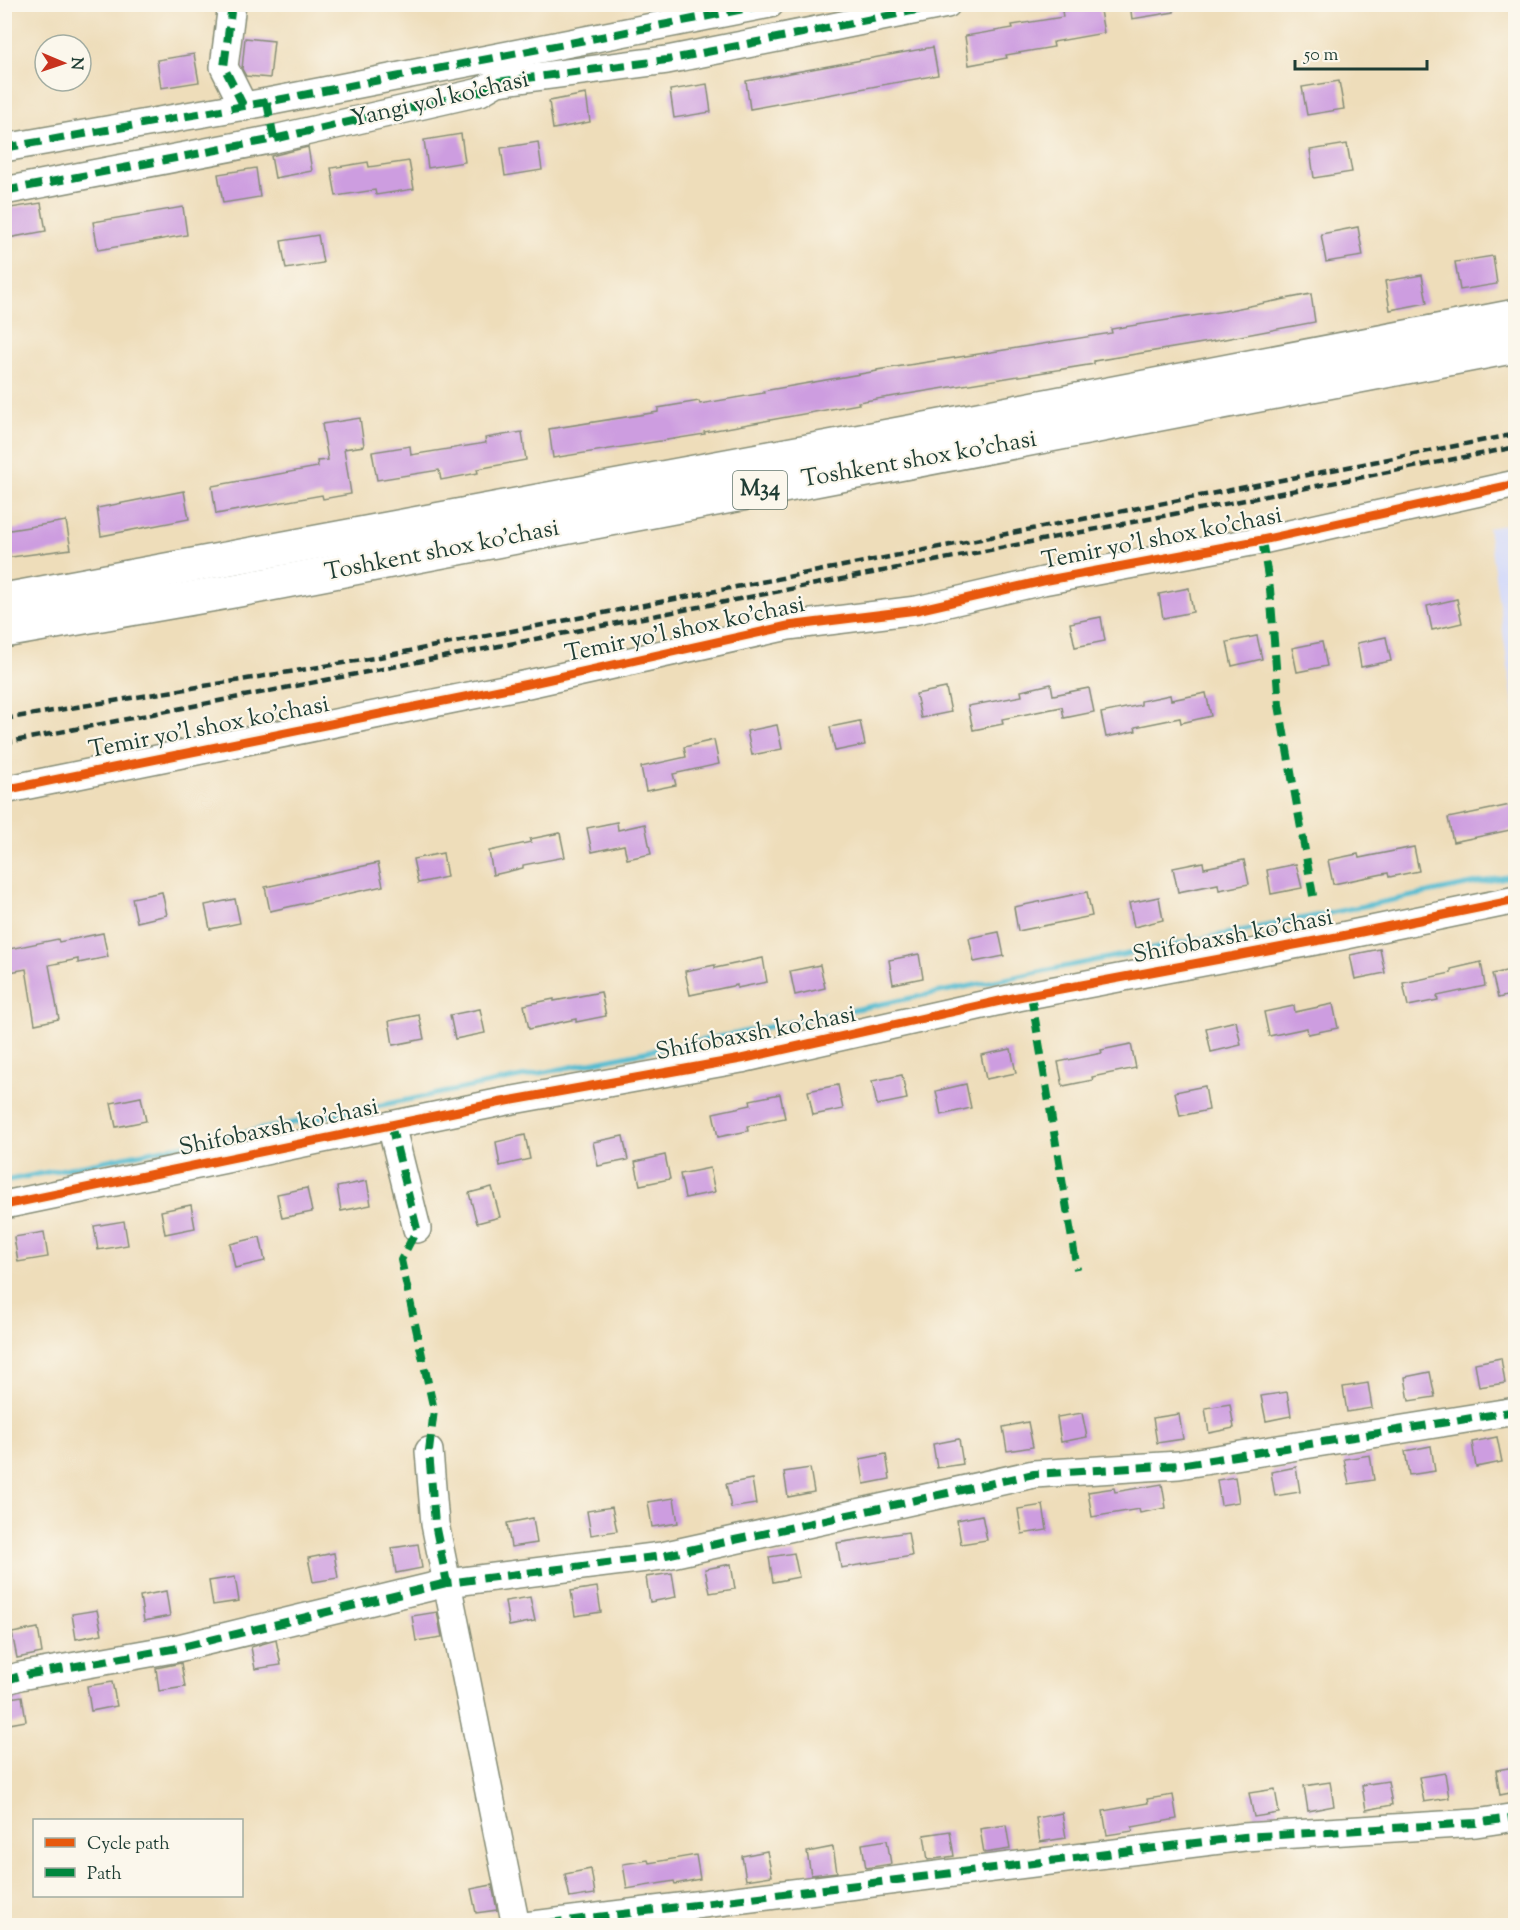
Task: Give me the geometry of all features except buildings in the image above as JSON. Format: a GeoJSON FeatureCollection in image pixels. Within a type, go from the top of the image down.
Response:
{"type":"FeatureCollection","features":[{"type":"Feature","properties":{"kind":"highway","name":"Toshkent shox ko'chasi"},"geometry":{"type":"LineString","coordinates":[[4,600],[910,432],[1515,316]]}},
{"type":"Feature","properties":{"kind":"highway","name":"Toshkent shox ko'chasi"},"geometry":{"type":"LineString","coordinates":[[4,631],[239,590],[1515,346]]}},
{"type":"Feature","properties":{"kind":"street"},"geometry":{"type":"LineString","coordinates":[[232,4],[224,67],[255,105],[274,139]]}},
{"type":"Feature","properties":{"kind":"street"},"geometry":{"type":"LineString","coordinates":[[4,148],[255,105],[770,4]]}},
{"type":"Feature","properties":{"kind":"street","name":"Yangi yol ko'chasi"},"geometry":{"type":"LineString","coordinates":[[4,191],[274,139],[480,92],[497,82],[667,60],[947,4]]}},
{"type":"Feature","properties":{"kind":"street","name":"Temir yo'l shox ko'chasi"},"geometry":{"type":"LineString","coordinates":[[4,790],[528,684],[788,626],[917,609],[1043,581],[1262,540],[1515,484]]}},
{"type":"Feature","properties":{"kind":"street","name":"Shifobaxsh ko'chasi"},"geometry":{"type":"LineString","coordinates":[[4,1205],[616,1080],[741,1059],[1018,997],[1331,938],[1515,900]]}},
{"type":"Feature","properties":{"kind":"street"},"geometry":{"type":"LineString","coordinates":[[391,1125],[417,1229]]}},
{"type":"Feature","properties":{"kind":"street"},"geometry":{"type":"LineString","coordinates":[[4,1681],[20,1676],[178,1648],[447,1583],[662,1556],[1034,1474],[1179,1465],[1515,1411]]}},
{"type":"Feature","properties":{"kind":"street"},"geometry":{"type":"LineString","coordinates":[[429,1451],[435,1524],[516,1926]]}},
{"type":"Feature","properties":{"kind":"street"},"geometry":{"type":"LineString","coordinates":[[525,1926],[1244,1837],[1476,1823],[1515,1817]]}},
{"type":"Feature","properties":{"kind":"shaded area"},"geometry":{"type":"Polygon","coordinates":[[[1516,523],[1515,715],[1488,528],[1516,523]]]}},
{"type":"Feature","properties":{"kind":"waterway"},"geometry":{"type":"LineString","coordinates":[[4,1181],[1516,875]]}},
{"type":"Feature","properties":{"kind":"railway"},"geometry":{"type":"LineString","coordinates":[[4,719],[374,658],[1516,434]]}},
{"type":"Feature","properties":{"kind":"railway"},"geometry":{"type":"LineString","coordinates":[[4,743],[1516,447]]}},
{"type":"Feature","properties":{"kind":"marked path"},"geometry":{"type":"LineString","coordinates":[[232,4],[224,67],[244,107]]}},
{"type":"Feature","properties":{"kind":"marked path"},"geometry":{"type":"LineString","coordinates":[[4,148],[267,102],[770,4]]}},
{"type":"Feature","properties":{"kind":"marked path"},"geometry":{"type":"LineString","coordinates":[[4,191],[274,139],[480,92],[497,82],[667,60],[947,4]]}},
{"type":"Feature","properties":{"kind":"marked path"},"geometry":{"type":"LineString","coordinates":[[267,102],[274,139]]}},
{"type":"Feature","properties":{"kind":"marked path"},"geometry":{"type":"LineString","coordinates":[[1262,540],[1270,589],[1279,705],[1314,901]]}},
{"type":"Feature","properties":{"kind":"marked path"},"geometry":{"type":"LineString","coordinates":[[1031,995],[1077,1269]]}},
{"type":"Feature","properties":{"kind":"marked path"},"geometry":{"type":"LineString","coordinates":[[391,1125],[417,1229],[401,1260],[434,1410],[429,1451],[435,1524],[447,1583],[662,1556],[1034,1474],[1179,1465],[1516,1411]]}},
{"type":"Feature","properties":{"kind":"marked path"},"geometry":{"type":"LineString","coordinates":[[4,1681],[20,1676],[178,1648],[447,1583]]}},
{"type":"Feature","properties":{"kind":"marked path"},"geometry":{"type":"LineString","coordinates":[[525,1926],[1244,1837],[1476,1823],[1516,1817]]}},
{"type":"Feature","properties":{"kind":"cycle path"},"geometry":{"type":"LineString","coordinates":[[4,790],[528,684],[788,626],[917,610],[1043,581],[1262,540],[1516,484]]}},
{"type":"Feature","properties":{"kind":"cycle path"},"geometry":{"type":"LineString","coordinates":[[4,1205],[502,1102],[741,1059],[1018,997],[1342,936],[1516,900]]}}]}
